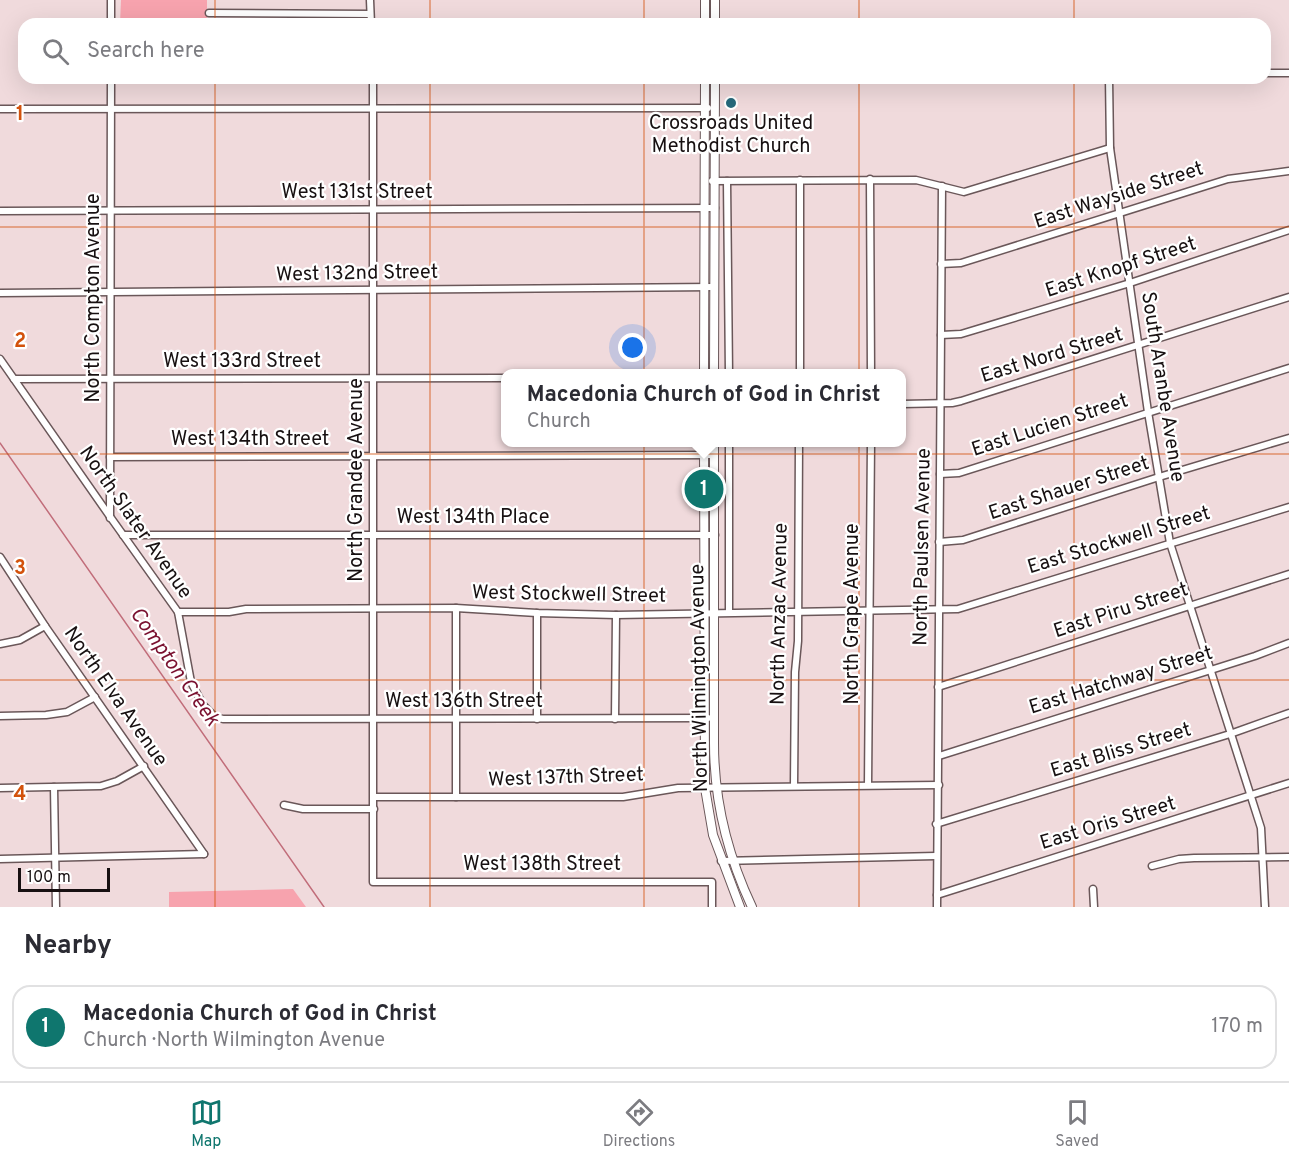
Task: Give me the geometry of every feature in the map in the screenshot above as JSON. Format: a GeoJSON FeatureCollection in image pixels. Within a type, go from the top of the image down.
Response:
{"type":"FeatureCollection","features":[{"type":"Feature","properties":{"kind":"main road"},"geometry":{"type":"LineString","coordinates":[[705,0],[705,18]]}},
{"type":"Feature","properties":{"kind":"main road"},"geometry":{"type":"LineString","coordinates":[[715,0],[715,18]]}},
{"type":"Feature","properties":{"kind":"main road"},"geometry":{"type":"LineString","coordinates":[[704,369],[705,84]]}},
{"type":"Feature","properties":{"kind":"main road"},"geometry":{"type":"LineString","coordinates":[[714,369],[715,84]]}},
{"type":"Feature","properties":{"kind":"main road","name":"North Wilmington Avenue"},"geometry":{"type":"LineString","coordinates":[[704,447],[705,788],[713,835],[740,907]]}},
{"type":"Feature","properties":{"kind":"main road","name":"North Wilmington Avenue"},"geometry":{"type":"LineString","coordinates":[[714,447],[716,788],[720,818],[732,859],[752,907]]}},
{"type":"Feature","properties":{"kind":"street"},"geometry":{"type":"LineString","coordinates":[[111,0],[111,18]]}},
{"type":"Feature","properties":{"kind":"street"},"geometry":{"type":"LineString","coordinates":[[370,0],[370,18]]}},
{"type":"Feature","properties":{"kind":"street"},"geometry":{"type":"LineString","coordinates":[[209,13],[370,14]]}},
{"type":"Feature","properties":{"kind":"street"},"geometry":{"type":"LineString","coordinates":[[1271,73],[1289,73]]}},
{"type":"Feature","properties":{"kind":"street","name":"North Compton Avenue"},"geometry":{"type":"LineString","coordinates":[[111,84],[111,518]]}},
{"type":"Feature","properties":{"kind":"street","name":"North Grandee Avenue"},"geometry":{"type":"LineString","coordinates":[[373,84],[373,882]]}},
{"type":"Feature","properties":{"kind":"street","name":"South Aranbe Avenue"},"geometry":{"type":"LineString","coordinates":[[1109,84],[1110,148],[1148,412],[1170,543],[1261,828],[1265,907]]}},
{"type":"Feature","properties":{"kind":"street"},"geometry":{"type":"LineString","coordinates":[[0,110],[714,108]]}},
{"type":"Feature","properties":{"kind":"street"},"geometry":{"type":"LineString","coordinates":[[704,181],[916,180],[972,192],[1110,148]]}},
{"type":"Feature","properties":{"kind":"street","name":"East Wayside Street"},"geometry":{"type":"LineString","coordinates":[[941,264],[961,263],[1228,179],[1289,171]]}},
{"type":"Feature","properties":{"kind":"street"},"geometry":{"type":"LineString","coordinates":[[870,179],[871,369]]}},
{"type":"Feature","properties":{"kind":"street"},"geometry":{"type":"LineString","coordinates":[[800,180],[800,369]]}},
{"type":"Feature","properties":{"kind":"street"},"geometry":{"type":"LineString","coordinates":[[727,181],[729,369]]}},
{"type":"Feature","properties":{"kind":"street","name":"North Paulsen Avenue"},"geometry":{"type":"LineString","coordinates":[[937,907],[942,186]]}},
{"type":"Feature","properties":{"kind":"street","name":"West 131st Street"},"geometry":{"type":"LineString","coordinates":[[0,211],[715,208]]}},
{"type":"Feature","properties":{"kind":"street","name":"East Knopf Street"},"geometry":{"type":"LineString","coordinates":[[941,335],[961,334],[1130,284],[1289,230]]}},
{"type":"Feature","properties":{"kind":"street","name":"West 132nd Street"},"geometry":{"type":"LineString","coordinates":[[0,293],[714,287]]}},
{"type":"Feature","properties":{"kind":"street","name":"East Nord Street"},"geometry":{"type":"LineString","coordinates":[[906,404],[940,404],[961,401],[1289,297]]}},
{"type":"Feature","properties":{"kind":"street","name":"North Slater Avenue"},"geometry":{"type":"LineString","coordinates":[[0,358],[178,612],[191,682],[203,705],[215,717]]}},
{"type":"Feature","properties":{"kind":"street","name":"East Lucien Street"},"geometry":{"type":"LineString","coordinates":[[940,474],[959,473],[1289,368]]}},
{"type":"Feature","properties":{"kind":"street","name":"West 133rd Street"},"geometry":{"type":"LineString","coordinates":[[14,379],[501,378]]}},
{"type":"Feature","properties":{"kind":"street","name":"East Shauer Street"},"geometry":{"type":"LineString","coordinates":[[939,542],[963,540],[1289,438]]}},
{"type":"Feature","properties":{"kind":"street"},"geometry":{"type":"LineString","coordinates":[[729,447],[729,611]]}},
{"type":"Feature","properties":{"kind":"street","name":"North Anzac Avenue"},"geometry":{"type":"LineString","coordinates":[[794,786],[799,447]]}},
{"type":"Feature","properties":{"kind":"street","name":"North Grape Avenue"},"geometry":{"type":"LineString","coordinates":[[868,785],[871,447]]}},
{"type":"Feature","properties":{"kind":"street","name":"West 134th Street"},"geometry":{"type":"LineString","coordinates":[[110,457],[714,455]]}},
{"type":"Feature","properties":{"kind":"street","name":"East Stockwell Street"},"geometry":{"type":"LineString","coordinates":[[958,609],[1289,507]]}},
{"type":"Feature","properties":{"kind":"street","name":"West 134th Place"},"geometry":{"type":"LineString","coordinates":[[123,535],[715,535]]}},
{"type":"Feature","properties":{"kind":"street","name":"North Elva Avenue"},"geometry":{"type":"LineString","coordinates":[[0,557],[45,626],[204,854],[55,859]]}},
{"type":"Feature","properties":{"kind":"street","name":"East Piru Street"},"geometry":{"type":"LineString","coordinates":[[938,687],[1289,574]]}},
{"type":"Feature","properties":{"kind":"street"},"geometry":{"type":"LineString","coordinates":[[456,608],[456,797]]}},
{"type":"Feature","properties":{"kind":"street","name":"West Stockwell Street"},"geometry":{"type":"LineString","coordinates":[[178,612],[229,612],[246,609],[456,608],[537,614],[616,615],[729,611],[958,609]]}},
{"type":"Feature","properties":{"kind":"street"},"geometry":{"type":"LineString","coordinates":[[537,614],[537,719]]}},
{"type":"Feature","properties":{"kind":"street"},"geometry":{"type":"LineString","coordinates":[[615,719],[616,615]]}},
{"type":"Feature","properties":{"kind":"street"},"geometry":{"type":"LineString","coordinates":[[0,644],[20,640],[45,626]]}},
{"type":"Feature","properties":{"kind":"street","name":"East Hatchway Street"},"geometry":{"type":"LineString","coordinates":[[939,756],[1289,643]]}},
{"type":"Feature","properties":{"kind":"street"},"geometry":{"type":"LineString","coordinates":[[0,716],[68,712],[95,697]]}},
{"type":"Feature","properties":{"kind":"street","name":"East Bliss Street"},"geometry":{"type":"LineString","coordinates":[[936,824],[1230,734],[1289,713]]}},
{"type":"Feature","properties":{"kind":"street","name":"West 136th Street"},"geometry":{"type":"LineString","coordinates":[[215,717],[223,719],[714,718]]}},
{"type":"Feature","properties":{"kind":"street"},"geometry":{"type":"LineString","coordinates":[[0,788],[101,786],[117,781],[144,766]]}},
{"type":"Feature","properties":{"kind":"street","name":"East Oris Street"},"geometry":{"type":"LineString","coordinates":[[937,895],[1289,783]]}},
{"type":"Feature","properties":{"kind":"street","name":"West 137th Street"},"geometry":{"type":"LineString","coordinates":[[374,796],[623,797],[678,788],[939,785]]}},
{"type":"Feature","properties":{"kind":"street"},"geometry":{"type":"LineString","coordinates":[[54,787],[56,907]]}},
{"type":"Feature","properties":{"kind":"street"},"geometry":{"type":"LineString","coordinates":[[284,805],[303,809],[374,809]]}},
{"type":"Feature","properties":{"kind":"street"},"geometry":{"type":"LineString","coordinates":[[721,861],[936,856]]}},
{"type":"Feature","properties":{"kind":"street"},"geometry":{"type":"LineString","coordinates":[[1152,866],[1179,859],[1289,858]]}},
{"type":"Feature","properties":{"kind":"street"},"geometry":{"type":"LineString","coordinates":[[0,859],[55,859]]}},
{"type":"Feature","properties":{"kind":"street","name":"West 138th Street"},"geometry":{"type":"LineString","coordinates":[[373,882],[712,882],[712,907]]}},
{"type":"Feature","properties":{"kind":"street"},"geometry":{"type":"LineString","coordinates":[[1093,889],[1094,907]]}},
{"type":"Feature","properties":{"kind":"shaded area"},"geometry":{"type":"Polygon","coordinates":[[[121,0],[207,0],[207,18],[120,18],[121,0]]]}},
{"type":"Feature","properties":{"kind":"shaded area"},"geometry":{"type":"Polygon","coordinates":[[[293,889],[306,907],[169,907],[169,892],[293,889]]]}},
{"type":"Feature","properties":{"kind":"waterway","name":"Compton Creek"},"geometry":{"type":"LineString","coordinates":[[0,443],[324,907]]}},
{"type":"Feature","properties":{"kind":"place","name":"Crossroads United Methodist Church"},"geometry":{"type":"Point","coordinates":[731,103]}},
{"type":"Feature","properties":{"kind":"place","name":"Macedonia Church of God in Christ"},"geometry":{"type":"Point","coordinates":[704,489]}}]}
